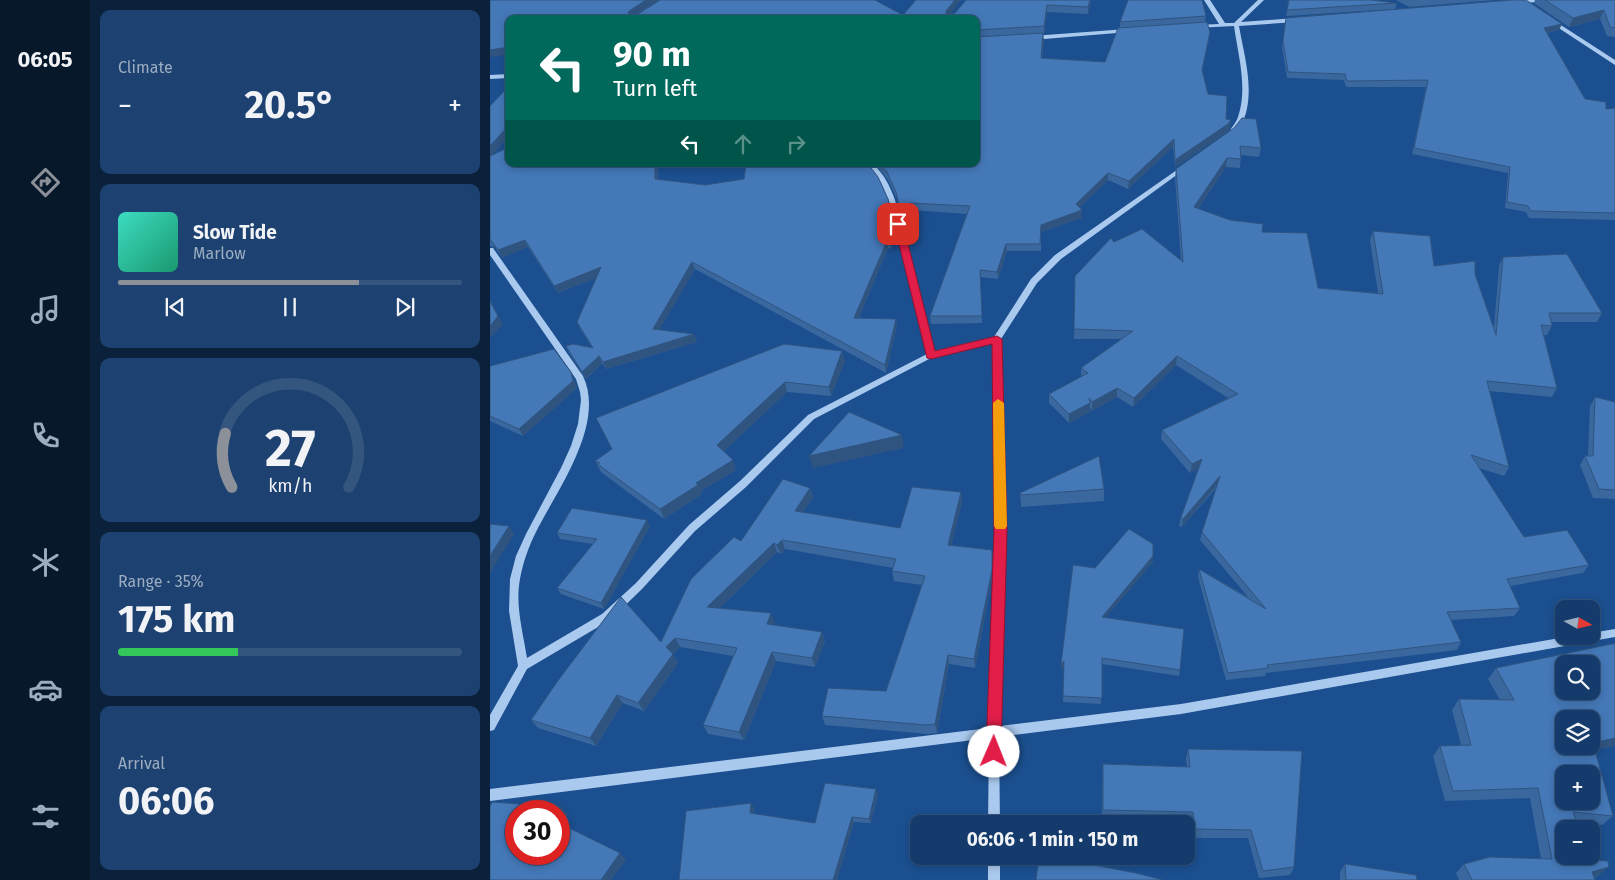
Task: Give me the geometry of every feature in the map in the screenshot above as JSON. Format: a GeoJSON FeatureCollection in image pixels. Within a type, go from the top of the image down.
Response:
{"type":"FeatureCollection","features":[{"type":"Feature","properties":{"kind":"street"},"geometry":{"type":"LineString","coordinates":[[1207,0],[1223,25]]}},
{"type":"Feature","properties":{"kind":"street"},"geometry":{"type":"LineString","coordinates":[[1236,24],[1261,0]]}},
{"type":"Feature","properties":{"kind":"street"},"geometry":{"type":"LineString","coordinates":[[1522,0],[1530,6]]}},
{"type":"Feature","properties":{"kind":"street"},"geometry":{"type":"LineString","coordinates":[[1513,2],[1536,0]]}},
{"type":"Feature","properties":{"kind":"street"},"geometry":{"type":"LineString","coordinates":[[1545,17],[1615,63]]}},
{"type":"Feature","properties":{"kind":"street"},"geometry":{"type":"LineString","coordinates":[[1194,27],[1303,19]]}},
{"type":"Feature","properties":{"kind":"street"},"geometry":{"type":"LineString","coordinates":[[1223,140],[1241,119],[1245,102],[1245,85],[1236,24]]}},
{"type":"Feature","properties":{"kind":"street"},"geometry":{"type":"LineString","coordinates":[[1026,38],[1134,31]]}},
{"type":"Feature","properties":{"kind":"street"},"geometry":{"type":"LineString","coordinates":[[490,77],[505,76]]}},
{"type":"Feature","properties":{"kind":"street"},"geometry":{"type":"LineString","coordinates":[[994,815],[994,734],[1000,531],[997,339],[1034,281],[1058,257],[1192,161]]}},
{"type":"Feature","properties":{"kind":"street"},"geometry":{"type":"LineString","coordinates":[[872,167],[888,187],[891,196],[931,355]]}},
{"type":"Feature","properties":{"kind":"street"},"geometry":{"type":"LineString","coordinates":[[490,250],[580,378],[586,398],[578,439],[522,553],[515,579],[514,599],[523,666]]}},
{"type":"Feature","properties":{"kind":"street"},"geometry":{"type":"LineString","coordinates":[[490,726],[523,666],[606,617],[639,586],[692,528],[743,484],[811,418],[931,355],[997,339]]}},
{"type":"Feature","properties":{"kind":"street"},"geometry":{"type":"LineString","coordinates":[[490,795],[1182,710],[1615,633]]}},
{"type":"Feature","properties":{"kind":"street"},"geometry":{"type":"LineString","coordinates":[[994,865],[994,880]]}},
{"type":"Feature","properties":{"kind":"building"},"geometry":{"type":"Polygon","coordinates":[[[490,0],[646,0],[628,13],[638,14],[660,0],[875,0],[903,15],[505,15],[505,48],[490,50],[490,0]]]}},
{"type":"Feature","properties":{"kind":"building"},"geometry":{"type":"Polygon","coordinates":[[[916,0],[955,0],[946,11],[946,14],[955,13],[966,0],[1090,0],[1088,7],[1047,5],[1044,26],[980,30],[980,15],[903,15],[916,0]]]}},
{"type":"Feature","properties":{"kind":"building"},"geometry":{"type":"Polygon","coordinates":[[[1128,0],[1202,0],[1206,16],[1120,22],[1128,0]]]}},
{"type":"Feature","properties":{"kind":"building"},"geometry":{"type":"Polygon","coordinates":[[[1289,0],[1371,0],[1397,3],[1287,10],[1289,0]]]}},
{"type":"Feature","properties":{"kind":"building"},"geometry":{"type":"Polygon","coordinates":[[[1526,0],[1562,24],[1544,28],[1585,99],[1606,102],[1606,109],[1615,108],[1615,213],[1531,211],[1528,206],[1507,202],[1510,167],[1414,148],[1428,80],[1347,81],[1345,74],[1288,72],[1283,41],[1286,18],[1526,0]]]}},
{"type":"Feature","properties":{"kind":"building"},"geometry":{"type":"Polygon","coordinates":[[[1545,0],[1615,0],[1615,28],[1610,27],[1604,10],[1573,18],[1545,0]]]}},
{"type":"Feature","properties":{"kind":"building"},"geometry":{"type":"Polygon","coordinates":[[[1207,22],[1210,32],[1202,70],[1208,94],[1227,96],[1226,119],[1231,120],[1228,124],[1175,160],[1174,139],[1129,181],[1108,173],[1076,204],[1082,210],[1041,225],[1040,244],[1006,244],[997,272],[980,270],[982,316],[930,316],[970,206],[910,203],[902,218],[896,192],[883,167],[980,167],[980,37],[1043,33],[1041,58],[1105,62],[1118,28],[1207,22]]]}},
{"type":"Feature","properties":{"kind":"building"},"geometry":{"type":"Polygon","coordinates":[[[505,90],[505,129],[490,146],[490,106],[505,90]]]}},
{"type":"Feature","properties":{"kind":"building"},"geometry":{"type":"Polygon","coordinates":[[[1242,118],[1256,119],[1261,148],[1240,146],[1241,159],[1227,158],[1194,207],[1230,220],[1263,224],[1262,232],[1307,233],[1318,288],[1383,294],[1373,231],[1430,236],[1434,266],[1475,261],[1475,274],[1496,335],[1503,257],[1567,254],[1602,313],[1549,313],[1552,326],[1541,325],[1557,388],[1487,381],[1509,467],[1471,455],[1524,537],[1567,530],[1589,565],[1507,579],[1520,608],[1447,612],[1461,642],[1267,665],[1268,668],[1228,673],[1199,569],[1266,609],[1202,532],[1220,476],[1183,519],[1181,517],[1202,459],[1192,464],[1162,430],[1238,394],[1177,356],[1134,398],[1117,388],[1092,402],[1089,398],[1090,403],[1069,414],[1049,394],[1088,373],[1081,368],[1133,331],[1074,329],[1075,276],[1111,238],[1114,242],[1142,229],[1183,262],[1176,169],[1234,128],[1242,118]]]}},
{"type":"Feature","properties":{"kind":"building"},"geometry":{"type":"Polygon","coordinates":[[[505,149],[505,167],[655,167],[655,179],[705,185],[744,179],[746,167],[870,167],[878,177],[888,199],[896,230],[890,241],[887,241],[854,318],[896,319],[885,365],[692,262],[653,329],[694,334],[603,362],[599,356],[582,372],[566,346],[573,344],[593,348],[577,322],[601,267],[554,286],[525,240],[498,250],[490,239],[490,156],[505,149]]]}},
{"type":"Feature","properties":{"kind":"building"},"geometry":{"type":"Polygon","coordinates":[[[490,301],[498,316],[490,326],[490,301]]]}},
{"type":"Feature","properties":{"kind":"building"},"geometry":{"type":"Polygon","coordinates":[[[784,344],[842,351],[829,387],[785,382],[717,445],[733,460],[696,483],[698,485],[660,509],[596,463],[600,463],[595,461],[612,449],[596,418],[784,344]]]}},
{"type":"Feature","properties":{"kind":"building"},"geometry":{"type":"Polygon","coordinates":[[[554,349],[571,372],[573,381],[519,429],[490,416],[490,366],[554,349]]]}},
{"type":"Feature","properties":{"kind":"building"},"geometry":{"type":"Polygon","coordinates":[[[1595,397],[1615,402],[1615,490],[1599,489],[1585,456],[1593,456],[1595,397]]]}},
{"type":"Feature","properties":{"kind":"building"},"geometry":{"type":"Polygon","coordinates":[[[849,412],[902,435],[809,456],[849,412]]]}},
{"type":"Feature","properties":{"kind":"building"},"geometry":{"type":"Polygon","coordinates":[[[1099,456],[1104,489],[1021,495],[1020,493],[1099,456]]]}},
{"type":"Feature","properties":{"kind":"building"},"geometry":{"type":"Polygon","coordinates":[[[783,479],[810,488],[795,511],[900,528],[912,487],[961,492],[948,545],[992,550],[992,570],[974,659],[948,655],[935,724],[926,725],[822,716],[828,688],[886,691],[925,576],[892,571],[896,559],[782,540],[777,545],[774,543],[707,607],[771,613],[767,624],[822,632],[812,658],[772,652],[739,732],[703,725],[737,648],[675,638],[666,647],[673,654],[638,703],[617,695],[590,738],[531,720],[621,597],[661,642],[691,579],[734,537],[741,541],[783,479]]]}},
{"type":"Feature","properties":{"kind":"building"},"geometry":{"type":"Polygon","coordinates":[[[572,508],[647,520],[601,603],[557,588],[597,539],[557,533],[572,508]]]}},
{"type":"Feature","properties":{"kind":"building"},"geometry":{"type":"Polygon","coordinates":[[[490,524],[509,526],[490,556],[490,524]]]}},
{"type":"Feature","properties":{"kind":"building"},"geometry":{"type":"Polygon","coordinates":[[[1129,529],[1153,544],[1153,556],[1102,617],[1184,629],[1180,670],[1102,658],[1102,698],[1063,696],[1064,661],[1061,664],[1073,565],[1095,568],[1129,529]]]}},
{"type":"Feature","properties":{"kind":"building"},"geometry":{"type":"Polygon","coordinates":[[[1615,644],[1615,738],[1600,741],[1600,710],[1555,710],[1555,755],[1596,755],[1599,765],[1555,765],[1555,810],[1600,810],[1600,769],[1613,816],[1573,812],[1576,820],[1555,820],[1555,865],[1600,865],[1600,861],[1608,861],[1609,867],[1592,872],[1595,880],[1472,880],[1464,864],[1490,857],[1552,859],[1538,788],[1453,791],[1440,746],[1471,745],[1459,699],[1514,700],[1496,668],[1555,656],[1555,700],[1600,700],[1600,655],[1558,655],[1615,644]]]}},
{"type":"Feature","properties":{"kind":"building"},"geometry":{"type":"Polygon","coordinates":[[[1188,749],[1302,751],[1294,867],[1263,871],[1251,830],[1195,829],[1195,815],[1193,812],[1103,810],[1103,764],[1190,767],[1188,749]]]}},
{"type":"Feature","properties":{"kind":"building"},"geometry":{"type":"Polygon","coordinates":[[[825,783],[876,789],[869,819],[852,817],[833,880],[679,880],[686,811],[751,803],[750,813],[815,823],[825,783]]]}},
{"type":"Feature","properties":{"kind":"building"},"geometry":{"type":"Polygon","coordinates":[[[492,802],[505,803],[505,865],[570,865],[570,828],[620,853],[601,880],[490,880],[490,807],[492,802]]]}},
{"type":"Feature","properties":{"kind":"building"},"geometry":{"type":"Polygon","coordinates":[[[1345,864],[1416,875],[1417,880],[1346,880],[1345,864]]]}},
{"type":"Feature","properties":{"kind":"building"},"geometry":{"type":"Polygon","coordinates":[[[1038,865],[1093,865],[1163,880],[1036,880],[1038,865]]]}},
{"type":"Feature","properties":{"kind":"slow traffic"},"geometry":{"type":"LineString","coordinates":[[998,403],[1000,526]]}},
{"type":"Feature","properties":{"kind":"route"},"geometry":{"type":"LineString","coordinates":[[898,224],[931,355],[997,339],[1000,531],[994,752]]}}]}
